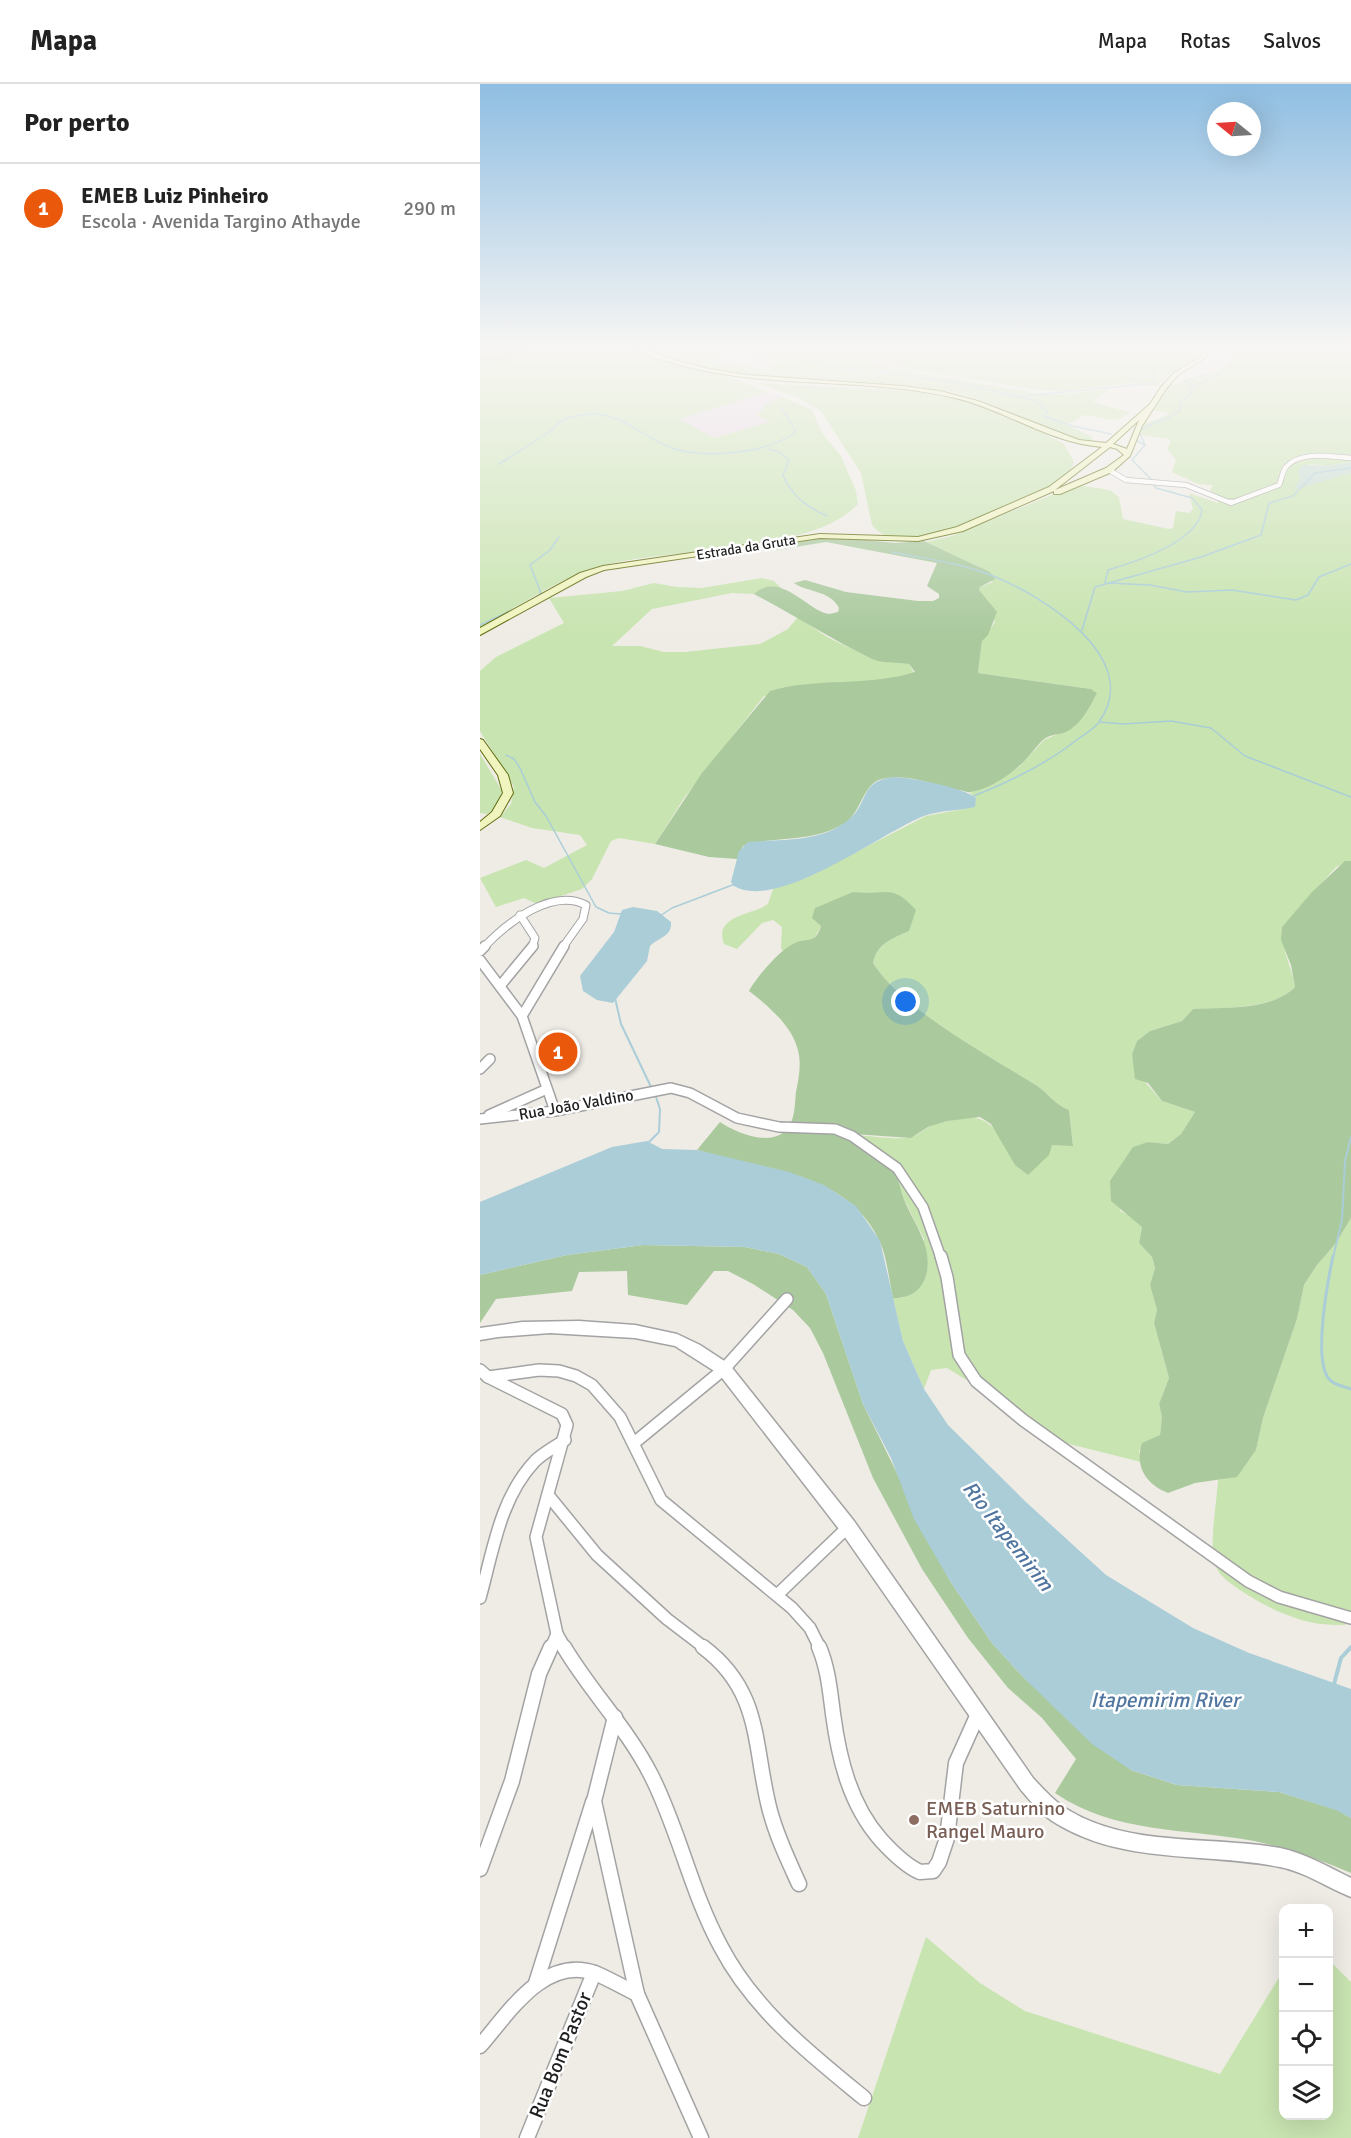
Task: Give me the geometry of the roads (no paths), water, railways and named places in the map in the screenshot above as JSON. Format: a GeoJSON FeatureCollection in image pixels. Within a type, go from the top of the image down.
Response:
{"type":"FeatureCollection","features":[{"type":"Feature","properties":{"kind":"main road"},"geometry":{"type":"LineString","coordinates":[[1066,443],[1079,454],[1101,466],[1112,468]]}},
{"type":"Feature","properties":{"kind":"main road"},"geometry":{"type":"LineString","coordinates":[[1084,443],[1123,448],[1128,455]]}},
{"type":"Feature","properties":{"kind":"main road"},"geometry":{"type":"LineString","coordinates":[[1091,445],[1100,443]]}},
{"type":"Feature","properties":{"kind":"main road"},"geometry":{"type":"LineString","coordinates":[[1079,454],[1111,443]]}},
{"type":"Feature","properties":{"kind":"main road"},"geometry":{"type":"LineString","coordinates":[[1022,503],[1112,468],[1128,455],[1132,443]]}},
{"type":"Feature","properties":{"kind":"main road"},"geometry":{"type":"LineString","coordinates":[[1022,503],[1052,489],[1072,474],[1079,454]]}},
{"type":"Feature","properties":{"kind":"main road","name":"Estrada da Gruta"},"geometry":{"type":"LineString","coordinates":[[480,632],[583,575],[603,568],[820,536],[925,539],[954,531],[1022,503]]}},
{"type":"Feature","properties":{"kind":"main road"},"geometry":{"type":"LineString","coordinates":[[480,742],[503,775],[508,794],[496,814],[480,827]]}},
{"type":"Feature","properties":{"kind":"street"},"geometry":{"type":"LineString","coordinates":[[1112,468],[1126,480],[1186,485],[1228,503],[1279,485],[1285,468],[1300,459],[1321,456],[1351,458]]}},
{"type":"Feature","properties":{"kind":"street"},"geometry":{"type":"LineString","coordinates":[[480,951],[520,915],[568,900],[584,903],[586,908],[583,919],[558,954],[522,1016]]}},
{"type":"Feature","properties":{"kind":"street"},"geometry":{"type":"LineString","coordinates":[[500,986],[533,947],[535,938],[520,915]]}},
{"type":"Feature","properties":{"kind":"street"},"geometry":{"type":"LineString","coordinates":[[480,960],[483,968],[500,986],[522,1016],[555,1111]]}},
{"type":"Feature","properties":{"kind":"street"},"geometry":{"type":"LineString","coordinates":[[480,1069],[490,1059]]}},
{"type":"Feature","properties":{"kind":"street","name":"Rua João Valdino"},"geometry":{"type":"LineString","coordinates":[[480,1118],[555,1111],[671,1088],[686,1091],[737,1118],[779,1127],[835,1129],[852,1136],[884,1157],[901,1172],[912,1186],[932,1227],[947,1277],[959,1355],[976,1381],[1023,1420],[1248,1581],[1280,1597],[1351,1618]]}},
{"type":"Feature","properties":{"kind":"street","name":"Rua João Valdino"},"geometry":{"type":"LineString","coordinates":[[480,1118],[547,1089]]}},
{"type":"Feature","properties":{"kind":"street"},"geometry":{"type":"LineString","coordinates":[[634,1443],[724,1369],[788,1299]]}},
{"type":"Feature","properties":{"kind":"street"},"geometry":{"type":"LineString","coordinates":[[480,1334],[528,1328],[632,1330],[677,1341],[724,1369],[848,1527],[1027,1784],[1043,1802],[1064,1818],[1093,1831],[1137,1844],[1246,1852],[1283,1858],[1351,1888]]}},
{"type":"Feature","properties":{"kind":"street"},"geometry":{"type":"LineString","coordinates":[[484,1374],[553,1369],[580,1376],[594,1385],[611,1403],[634,1443],[650,1483],[661,1500],[777,1595],[808,1626],[822,1648],[828,1673],[835,1730],[847,1779],[862,1818],[888,1850],[918,1872],[925,1874],[933,1871],[943,1855],[954,1770],[963,1741],[978,1714]]}},
{"type":"Feature","properties":{"kind":"street"},"geometry":{"type":"LineString","coordinates":[[484,1374],[562,1414],[567,1425],[565,1440],[538,1525],[537,1548],[557,1634],[578,1670],[615,1717],[651,1775],[675,1828],[693,1885],[716,1937],[753,1997],[796,2042],[864,2098]]}},
{"type":"Feature","properties":{"kind":"street"},"geometry":{"type":"LineString","coordinates":[[480,1598],[505,1513],[515,1488],[535,1460],[565,1440]]}},
{"type":"Feature","properties":{"kind":"street"},"geometry":{"type":"LineString","coordinates":[[548,1495],[597,1555],[667,1619],[729,1671],[746,1696],[756,1726],[770,1810],[783,1851],[799,1884]]}},
{"type":"Feature","properties":{"kind":"street"},"geometry":{"type":"LineString","coordinates":[[777,1595],[848,1527]]}},
{"type":"Feature","properties":{"kind":"street"},"geometry":{"type":"LineString","coordinates":[[480,1869],[512,1781],[539,1674],[557,1634]]}},
{"type":"Feature","properties":{"kind":"street"},"geometry":{"type":"LineString","coordinates":[[480,2046],[536,1983],[594,1801],[615,1717]]}},
{"type":"Feature","properties":{"kind":"street"},"geometry":{"type":"LineString","coordinates":[[594,1801],[636,1994],[701,2138]]}},
{"type":"Feature","properties":{"kind":"street"},"geometry":{"type":"LineString","coordinates":[[536,1983],[562,1972],[578,1970],[594,1973],[636,1994]]}},
{"type":"Feature","properties":{"kind":"street","name":"Rua Bom Pastor"},"geometry":{"type":"LineString","coordinates":[[529,2137],[594,1973]]}},
{"type":"Feature","properties":{"kind":"water"},"geometry":{"type":"Polygon","coordinates":[[[894,777],[925,781],[960,790],[976,798],[975,807],[924,816],[830,867],[776,888],[753,891],[734,886],[731,882],[739,851],[748,842],[812,837],[836,828],[847,821],[859,808],[869,788],[883,779],[894,777]]]}},
{"type":"Feature","properties":{"kind":"water"},"geometry":{"type":"Polygon","coordinates":[[[633,907],[657,911],[671,922],[671,927],[664,936],[650,946],[647,961],[613,1003],[597,1000],[583,991],[580,976],[614,932],[622,910],[633,907]]]}},
{"type":"Feature","properties":{"kind":"water","name":"Itapemirim River"},"geometry":{"type":"Polygon","coordinates":[[[647,1141],[662,1149],[697,1150],[789,1172],[824,1185],[856,1206],[880,1241],[903,1341],[924,1389],[948,1425],[1026,1502],[1106,1575],[1193,1628],[1249,1653],[1351,1689],[1351,1818],[1336,1810],[1279,1792],[1177,1785],[1131,1770],[1092,1744],[1024,1678],[992,1643],[950,1581],[914,1519],[891,1458],[863,1404],[826,1294],[807,1267],[779,1254],[745,1247],[643,1245],[567,1255],[480,1275],[480,1202],[612,1147],[647,1141]]]}},
{"type":"Feature","properties":{"kind":"waterway"},"geometry":{"type":"LineString","coordinates":[[499,464],[532,443]]}},
{"type":"Feature","properties":{"kind":"waterway"},"geometry":{"type":"LineString","coordinates":[[661,443],[679,450],[713,454],[750,450],[776,443]]}},
{"type":"Feature","properties":{"kind":"waterway"},"geometry":{"type":"LineString","coordinates":[[1141,443],[1145,445]]}},
{"type":"Feature","properties":{"kind":"waterway"},"geometry":{"type":"LineString","coordinates":[[1145,445],[1132,460],[1152,480]]}},
{"type":"Feature","properties":{"kind":"waterway"},"geometry":{"type":"LineString","coordinates":[[768,449],[779,452],[789,460],[783,475],[795,495],[813,509],[827,516]]}},
{"type":"Feature","properties":{"kind":"waterway"},"geometry":{"type":"LineString","coordinates":[[1109,583],[1201,557],[1261,535],[1269,503],[1293,496],[1315,473],[1351,468]]}},
{"type":"Feature","properties":{"kind":"waterway"},"geometry":{"type":"LineString","coordinates":[[1105,583],[1108,570],[1164,549],[1189,532],[1198,521],[1202,510],[1192,498],[1156,488],[1153,484]]}},
{"type":"Feature","properties":{"kind":"waterway"},"geometry":{"type":"LineString","coordinates":[[536,598],[541,593],[530,565],[550,550],[559,537]]}},
{"type":"Feature","properties":{"kind":"waterway"},"geometry":{"type":"LineString","coordinates":[[892,552],[981,572],[1013,585],[1036,598],[1081,632],[1098,653],[1109,675],[1110,698],[1095,727],[1040,765],[971,797]]}},
{"type":"Feature","properties":{"kind":"waterway"},"geometry":{"type":"LineString","coordinates":[[1109,583],[1150,585],[1187,592],[1232,590],[1296,600],[1308,595],[1319,577],[1351,564]]}},
{"type":"Feature","properties":{"kind":"waterway"},"geometry":{"type":"LineString","coordinates":[[1082,630],[1095,587],[1109,583]]}},
{"type":"Feature","properties":{"kind":"waterway"},"geometry":{"type":"LineString","coordinates":[[480,625],[512,610]]}},
{"type":"Feature","properties":{"kind":"waterway"},"geometry":{"type":"LineString","coordinates":[[1100,722],[1123,724],[1171,721],[1211,728],[1245,756],[1351,797]]}},
{"type":"Feature","properties":{"kind":"waterway"},"geometry":{"type":"LineString","coordinates":[[506,755],[514,759],[520,768],[535,802],[546,816],[596,907],[609,913],[621,914]]}},
{"type":"Feature","properties":{"kind":"waterway"},"geometry":{"type":"LineString","coordinates":[[660,916],[672,908],[735,884]]}},
{"type":"Feature","properties":{"kind":"waterway"},"geometry":{"type":"LineString","coordinates":[[615,998],[621,1024],[652,1089]]}},
{"type":"Feature","properties":{"kind":"waterway"},"geometry":{"type":"LineString","coordinates":[[649,1142],[659,1132],[660,1109],[655,1094]]}},
{"type":"Feature","properties":{"kind":"waterway"},"geometry":{"type":"LineString","coordinates":[[1333,1258],[1342,1220],[1345,1161],[1351,1137]]}},
{"type":"Feature","properties":{"kind":"waterway"},"geometry":{"type":"LineString","coordinates":[[1333,1256],[1323,1321],[1322,1357],[1330,1380],[1337,1385],[1351,1389]]}},
{"type":"Feature","properties":{"kind":"waterway"},"geometry":{"type":"LineString","coordinates":[[1334,1684],[1341,1658],[1351,1647]]}},
{"type":"Feature","properties":{"kind":"place","name":"EMEB Luiz Pinheiro"},"geometry":{"type":"Point","coordinates":[558,1052]}},
{"type":"Feature","properties":{"kind":"place","name":"EMEB Saturnino Rangel Mauro"},"geometry":{"type":"Point","coordinates":[914,1820]}},
{"type":"Feature","properties":{"kind":"water label","name":"Rio Itapemirim"},"geometry":{"type":"Point","coordinates":[1008,1536]}}]}
